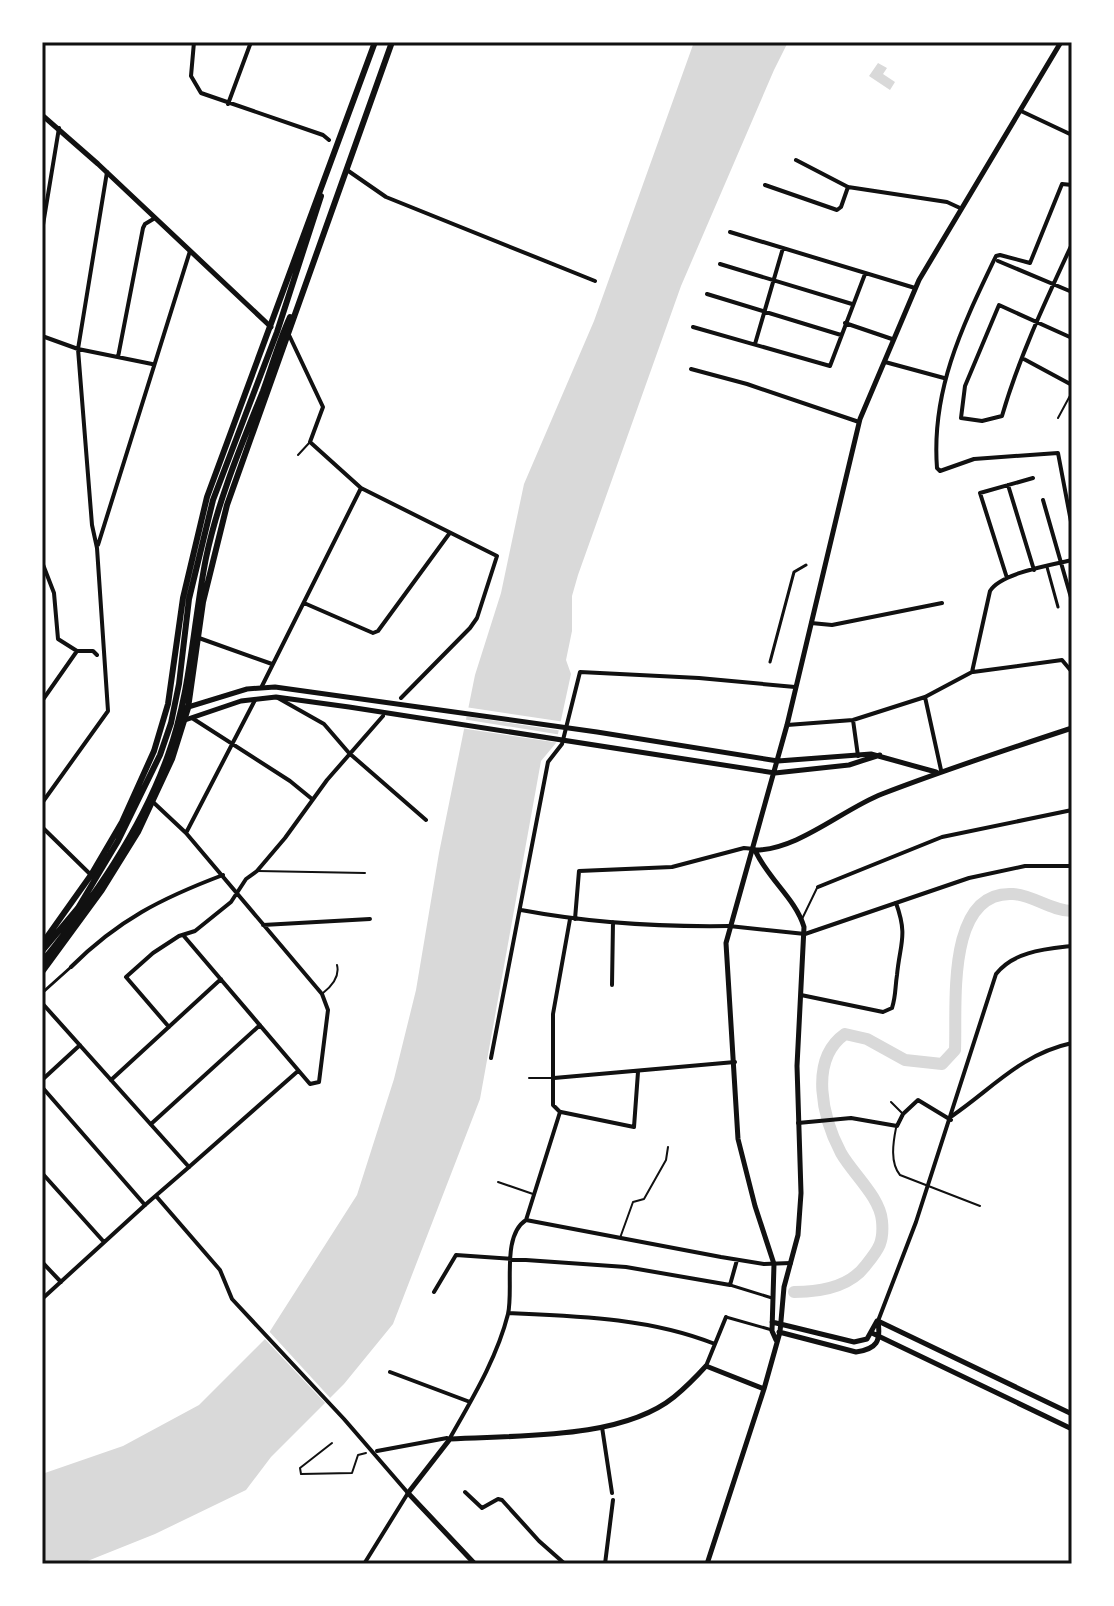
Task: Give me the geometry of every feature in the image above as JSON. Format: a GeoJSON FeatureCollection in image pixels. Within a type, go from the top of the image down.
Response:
{"type":"FeatureCollection","features":[{"type":"Feature","properties":{"kind":"main road"},"geometry":{"type":"LineString","coordinates":[[42,972],[102,890],[138,832],[189,719],[199,635],[227,505],[323,188],[375,42]]}},
{"type":"Feature","properties":{"kind":"main road"},"geometry":{"type":"LineString","coordinates":[[42,944],[91,875],[122,822],[154,751],[168,706],[193,548],[207,497],[279,332],[313,266],[392,42]]}},
{"type":"Feature","properties":{"kind":"main road"},"geometry":{"type":"LineString","coordinates":[[707,1564],[764,1389],[776,1340],[772,1322],[774,1264],[738,1139],[726,943],[729,926],[775,773],[859,422],[915,288],[1061,42]]}},
{"type":"Feature","properties":{"kind":"main road"},"geometry":{"type":"LineString","coordinates":[[42,115],[279,332]]}},
{"type":"Feature","properties":{"kind":"main road"},"geometry":{"type":"LineString","coordinates":[[42,951],[78,908],[118,841],[160,755],[179,684],[189,599],[199,550],[222,473],[279,332]]}},
{"type":"Feature","properties":{"kind":"main road"},"geometry":{"type":"LineString","coordinates":[[42,962],[83,911],[125,844],[167,757],[186,685],[207,552],[240,447],[263,390],[279,332]]}},
{"type":"Feature","properties":{"kind":"main road"},"geometry":{"type":"LineString","coordinates":[[179,629],[199,635]]}},
{"type":"Feature","properties":{"kind":"main road"},"geometry":{"type":"LineString","coordinates":[[168,706],[188,708],[262,686],[353,696],[778,761],[881,755],[939,771]]}},
{"type":"Feature","properties":{"kind":"main road"},"geometry":{"type":"LineString","coordinates":[[165,717],[189,719],[226,705],[276,697],[775,773],[849,765],[881,755]]}},
{"type":"Feature","properties":{"kind":"main road"},"geometry":{"type":"LineString","coordinates":[[754,850],[766,850],[824,827],[865,801],[939,771],[1072,728]]}},
{"type":"Feature","properties":{"kind":"main road"},"geometry":{"type":"LineString","coordinates":[[122,822],[138,832]]}},
{"type":"Feature","properties":{"kind":"main road"},"geometry":{"type":"LineString","coordinates":[[754,850],[802,919],[805,934],[800,995],[800,1212],[798,1235],[776,1332]]}},
{"type":"Feature","properties":{"kind":"main road"},"geometry":{"type":"LineString","coordinates":[[772,1322],[854,1342],[867,1339],[878,1321]]}},
{"type":"Feature","properties":{"kind":"main road"},"geometry":{"type":"LineString","coordinates":[[878,1321],[881,1338]]}},
{"type":"Feature","properties":{"kind":"main road"},"geometry":{"type":"LineString","coordinates":[[878,1321],[1072,1414]]}},
{"type":"Feature","properties":{"kind":"main road"},"geometry":{"type":"LineString","coordinates":[[776,1332],[851,1352],[873,1347],[881,1338]]}},
{"type":"Feature","properties":{"kind":"main road"},"geometry":{"type":"LineString","coordinates":[[872,1333],[1072,1429]]}},
{"type":"Feature","properties":{"kind":"main road"},"geometry":{"type":"LineString","coordinates":[[475,1564],[408,1493],[449,1438],[564,1433],[602,1427],[656,1409],[674,1398],[706,1366],[764,1389]]}},
{"type":"Feature","properties":{"kind":"main road"},"geometry":{"type":"LineString","coordinates":[[418,1480],[418,1503]]}},
{"type":"Feature","properties":{"kind":"street"},"geometry":{"type":"LineString","coordinates":[[194,42],[191,66],[196,88],[201,93],[339,143]]}},
{"type":"Feature","properties":{"kind":"street"},"geometry":{"type":"LineString","coordinates":[[228,104],[251,42]]}},
{"type":"Feature","properties":{"kind":"street"},"geometry":{"type":"LineString","coordinates":[[1021,111],[1072,135]]}},
{"type":"Feature","properties":{"kind":"street"},"geometry":{"type":"LineString","coordinates":[[42,231],[59,128]]}},
{"type":"Feature","properties":{"kind":"street"},"geometry":{"type":"LineString","coordinates":[[796,160],[848,187],[947,202],[960,208]]}},
{"type":"Feature","properties":{"kind":"street"},"geometry":{"type":"LineString","coordinates":[[347,170],[386,197],[595,281]]}},
{"type":"Feature","properties":{"kind":"street"},"geometry":{"type":"LineString","coordinates":[[42,803],[108,711],[97,548],[92,525],[78,349],[107,172]]}},
{"type":"Feature","properties":{"kind":"street"},"geometry":{"type":"LineString","coordinates":[[1072,185],[1062,184],[1030,263],[996,256],[968,315],[944,378],[936,440],[937,468],[940,471],[974,459],[1058,453],[1072,527]]}},
{"type":"Feature","properties":{"kind":"street"},"geometry":{"type":"LineString","coordinates":[[765,185],[837,210],[848,187]]}},
{"type":"Feature","properties":{"kind":"street"},"geometry":{"type":"LineString","coordinates":[[118,357],[143,228],[155,218]]}},
{"type":"Feature","properties":{"kind":"street"},"geometry":{"type":"LineString","coordinates":[[730,232],[915,288]]}},
{"type":"Feature","properties":{"kind":"street"},"geometry":{"type":"LineString","coordinates":[[1072,244],[1037,321],[1002,416],[982,421],[961,418],[965,386],[999,305],[1037,321],[1072,338]]}},
{"type":"Feature","properties":{"kind":"street"},"geometry":{"type":"LineString","coordinates":[[755,344],[783,248]]}},
{"type":"Feature","properties":{"kind":"street"},"geometry":{"type":"LineString","coordinates":[[97,548],[152,364],[190,251]]}},
{"type":"Feature","properties":{"kind":"street"},"geometry":{"type":"LineString","coordinates":[[998,261],[1072,292]]}},
{"type":"Feature","properties":{"kind":"street"},"geometry":{"type":"LineString","coordinates":[[720,264],[852,304]]}},
{"type":"Feature","properties":{"kind":"street"},"geometry":{"type":"LineString","coordinates":[[693,327],[830,366],[865,274]]}},
{"type":"Feature","properties":{"kind":"street"},"geometry":{"type":"LineString","coordinates":[[707,294],[841,335]]}},
{"type":"Feature","properties":{"kind":"street"},"geometry":{"type":"LineString","coordinates":[[845,323],[892,339]]}},
{"type":"Feature","properties":{"kind":"street"},"geometry":{"type":"LineString","coordinates":[[279,332],[323,407],[310,442],[361,488],[497,556],[477,618],[401,698]]}},
{"type":"Feature","properties":{"kind":"street"},"geometry":{"type":"LineString","coordinates":[[42,336],[78,349],[152,364]]}},
{"type":"Feature","properties":{"kind":"street"},"geometry":{"type":"LineString","coordinates":[[1022,358],[1072,385]]}},
{"type":"Feature","properties":{"kind":"street"},"geometry":{"type":"LineString","coordinates":[[883,361],[944,378]]}},
{"type":"Feature","properties":{"kind":"street"},"geometry":{"type":"LineString","coordinates":[[691,369],[747,384],[859,422]]}},
{"type":"Feature","properties":{"kind":"street"},"geometry":{"type":"LineString","coordinates":[[1007,578],[980,493],[1033,478]]}},
{"type":"Feature","properties":{"kind":"street"},"geometry":{"type":"LineString","coordinates":[[1008,485],[1034,570]]}},
{"type":"Feature","properties":{"kind":"street"},"geometry":{"type":"LineString","coordinates":[[262,686],[361,488]]}},
{"type":"Feature","properties":{"kind":"street"},"geometry":{"type":"LineString","coordinates":[[1043,500],[1072,601]]}},
{"type":"Feature","properties":{"kind":"street"},"geometry":{"type":"LineString","coordinates":[[304,603],[373,633],[378,631],[449,534]]}},
{"type":"Feature","properties":{"kind":"street"},"geometry":{"type":"LineString","coordinates":[[972,672],[994,584],[1072,560]]}},
{"type":"Feature","properties":{"kind":"street"},"geometry":{"type":"LineString","coordinates":[[42,562],[54,593],[58,639],[77,651],[93,651],[97,655]]}},
{"type":"Feature","properties":{"kind":"street"},"geometry":{"type":"LineString","coordinates":[[770,662],[794,572],[806,565]]}},
{"type":"Feature","properties":{"kind":"street"},"geometry":{"type":"LineString","coordinates":[[1047,567],[1058,607]]}},
{"type":"Feature","properties":{"kind":"street"},"geometry":{"type":"LineString","coordinates":[[811,623],[832,625],[942,603]]}},
{"type":"Feature","properties":{"kind":"street"},"geometry":{"type":"LineString","coordinates":[[199,635],[273,665]]}},
{"type":"Feature","properties":{"kind":"street"},"geometry":{"type":"LineString","coordinates":[[42,701],[77,651]]}},
{"type":"Feature","properties":{"kind":"street"},"geometry":{"type":"LineString","coordinates":[[787,725],[853,720],[925,697],[972,672],[1062,660],[1072,672]]}},
{"type":"Feature","properties":{"kind":"street"},"geometry":{"type":"LineString","coordinates":[[491,1058],[548,762],[562,744],[580,672],[795,687]]}},
{"type":"Feature","properties":{"kind":"street"},"geometry":{"type":"LineString","coordinates":[[276,697],[324,724],[349,753],[426,820]]}},
{"type":"Feature","properties":{"kind":"street"},"geometry":{"type":"LineString","coordinates":[[925,697],[939,771]]}},
{"type":"Feature","properties":{"kind":"street"},"geometry":{"type":"LineString","coordinates":[[186,833],[256,699]]}},
{"type":"Feature","properties":{"kind":"street"},"geometry":{"type":"LineString","coordinates":[[169,1027],[126,977],[153,953],[215,917],[246,879],[257,871],[349,753],[383,716]]}},
{"type":"Feature","properties":{"kind":"street"},"geometry":{"type":"LineString","coordinates":[[189,719],[290,781],[312,799]]}},
{"type":"Feature","properties":{"kind":"street"},"geometry":{"type":"LineString","coordinates":[[853,720],[858,756]]}},
{"type":"Feature","properties":{"kind":"street"},"geometry":{"type":"LineString","coordinates":[[153,802],[223,875],[236,895],[322,994],[328,1010],[319,1082],[310,1084],[183,935]]}},
{"type":"Feature","properties":{"kind":"street"},"geometry":{"type":"LineString","coordinates":[[818,887],[942,837],[1072,810]]}},
{"type":"Feature","properties":{"kind":"street"},"geometry":{"type":"LineString","coordinates":[[42,827],[91,875]]}},
{"type":"Feature","properties":{"kind":"street"},"geometry":{"type":"LineString","coordinates":[[638,1072],[634,1127],[560,1112],[553,1105],[553,1017],[573,919],[579,871],[672,867],[744,848],[754,850]]}},
{"type":"Feature","properties":{"kind":"street"},"geometry":{"type":"LineString","coordinates":[[521,910],[655,927],[729,926],[805,934],[969,878],[1005,869],[1072,866]]}},
{"type":"Feature","properties":{"kind":"street"},"geometry":{"type":"LineString","coordinates":[[42,993],[130,917],[175,893],[223,875]]}},
{"type":"Feature","properties":{"kind":"street"},"geometry":{"type":"LineString","coordinates":[[800,995],[883,1012],[892,1008],[904,934],[896,903]]}},
{"type":"Feature","properties":{"kind":"street"},"geometry":{"type":"LineString","coordinates":[[263,925],[370,919]]}},
{"type":"Feature","properties":{"kind":"street"},"geometry":{"type":"LineString","coordinates":[[612,985],[613,922]]}},
{"type":"Feature","properties":{"kind":"street"},"geometry":{"type":"LineString","coordinates":[[878,1321],[952,1118],[998,971],[1007,963],[1031,952],[1072,946]]}},
{"type":"Feature","properties":{"kind":"street"},"geometry":{"type":"LineString","coordinates":[[111,1080],[221,979]]}},
{"type":"Feature","properties":{"kind":"street"},"geometry":{"type":"LineString","coordinates":[[42,1003],[189,1167]]}},
{"type":"Feature","properties":{"kind":"street"},"geometry":{"type":"LineString","coordinates":[[151,1124],[260,1025]]}},
{"type":"Feature","properties":{"kind":"street"},"geometry":{"type":"LineString","coordinates":[[952,1118],[1010,1070],[1044,1052],[1072,1043]]}},
{"type":"Feature","properties":{"kind":"street"},"geometry":{"type":"LineString","coordinates":[[42,1080],[80,1045]]}},
{"type":"Feature","properties":{"kind":"street"},"geometry":{"type":"LineString","coordinates":[[554,1078],[735,1062]]}},
{"type":"Feature","properties":{"kind":"street"},"geometry":{"type":"LineString","coordinates":[[42,1299],[299,1071]]}},
{"type":"Feature","properties":{"kind":"street"},"geometry":{"type":"LineString","coordinates":[[42,1087],[145,1205]]}},
{"type":"Feature","properties":{"kind":"street"},"geometry":{"type":"LineString","coordinates":[[798,1123],[834,1118],[873,1120],[897,1126],[903,1114],[918,1100],[952,1118]]}},
{"type":"Feature","properties":{"kind":"street"},"geometry":{"type":"LineString","coordinates":[[377,1451],[449,1438],[481,1382],[508,1313],[516,1231],[526,1220],[560,1112]]}},
{"type":"Feature","properties":{"kind":"street"},"geometry":{"type":"LineString","coordinates":[[42,1173],[104,1242]]}},
{"type":"Feature","properties":{"kind":"street"},"geometry":{"type":"LineString","coordinates":[[156,1196],[220,1270],[232,1299],[408,1493],[364,1564]]}},
{"type":"Feature","properties":{"kind":"street"},"geometry":{"type":"LineString","coordinates":[[526,1220],[737,1260],[791,1263]]}},
{"type":"Feature","properties":{"kind":"street"},"geometry":{"type":"LineString","coordinates":[[434,1292],[456,1255],[626,1267],[730,1285],[773,1299]]}},
{"type":"Feature","properties":{"kind":"street"},"geometry":{"type":"LineString","coordinates":[[730,1285],[737,1260]]}},
{"type":"Feature","properties":{"kind":"street"},"geometry":{"type":"LineString","coordinates":[[42,1262],[61,1282]]}},
{"type":"Feature","properties":{"kind":"street"},"geometry":{"type":"LineString","coordinates":[[508,1313],[632,1323],[715,1344]]}},
{"type":"Feature","properties":{"kind":"street"},"geometry":{"type":"LineString","coordinates":[[706,1366],[726,1317],[776,1332]]}},
{"type":"Feature","properties":{"kind":"street"},"geometry":{"type":"LineString","coordinates":[[390,1372],[470,1402]]}},
{"type":"Feature","properties":{"kind":"street"},"geometry":{"type":"LineString","coordinates":[[602,1427],[612,1493]]}},
{"type":"Feature","properties":{"kind":"street"},"geometry":{"type":"LineString","coordinates":[[465,1492],[482,1508],[498,1499],[502,1500],[565,1564]]}},
{"type":"Feature","properties":{"kind":"street"},"geometry":{"type":"LineString","coordinates":[[605,1564],[613,1500]]}},
{"type":"Feature","properties":{"kind":"lane"},"geometry":{"type":"LineString","coordinates":[[1058,418],[1072,392]]}},
{"type":"Feature","properties":{"kind":"lane"},"geometry":{"type":"LineString","coordinates":[[298,455],[310,442]]}},
{"type":"Feature","properties":{"kind":"lane"},"geometry":{"type":"LineString","coordinates":[[257,871],[365,873]]}},
{"type":"Feature","properties":{"kind":"lane"},"geometry":{"type":"LineString","coordinates":[[802,919],[818,887]]}},
{"type":"Feature","properties":{"kind":"lane"},"geometry":{"type":"LineString","coordinates":[[322,994],[335,979],[339,971],[337,965]]}},
{"type":"Feature","properties":{"kind":"lane"},"geometry":{"type":"LineString","coordinates":[[529,1078],[554,1078]]}},
{"type":"Feature","properties":{"kind":"lane"},"geometry":{"type":"LineString","coordinates":[[891,1102],[903,1114]]}},
{"type":"Feature","properties":{"kind":"lane"},"geometry":{"type":"LineString","coordinates":[[897,1126],[893,1142],[896,1171],[900,1175],[980,1206]]}},
{"type":"Feature","properties":{"kind":"lane"},"geometry":{"type":"LineString","coordinates":[[620,1239],[633,1202],[644,1199],[666,1160],[668,1147]]}},
{"type":"Feature","properties":{"kind":"lane"},"geometry":{"type":"LineString","coordinates":[[498,1182],[534,1194]]}},
{"type":"Feature","properties":{"kind":"lane"},"geometry":{"type":"LineString","coordinates":[[332,1443],[300,1468],[301,1474],[352,1473],[358,1455],[366,1453]]}},
{"type":"Feature","properties":{"kind":"shaded area"},"geometry":{"type":"Polygon","coordinates":[[[694,42],[788,42],[681,286],[578,575],[572,596],[572,631],[566,660],[571,674],[556,743],[541,761],[480,1099],[393,1324],[344,1384],[271,1457],[246,1490],[155,1534],[80,1564],[42,1564],[42,1474],[123,1446],[199,1405],[265,1339],[357,1195],[394,1079],[416,990],[439,853],[475,675],[501,593],[524,484],[594,321],[694,42]]]}},
{"type":"Feature","properties":{"kind":"shaded area"},"geometry":{"type":"Polygon","coordinates":[[[878,63],[887,68],[883,74],[895,82],[890,90],[869,76],[878,63]]]}},
{"type":"Feature","properties":{"kind":"pier"},"geometry":{"type":"Polygon","coordinates":[[[465,707],[565,722],[563,731],[463,716],[465,707]]]}},
{"type":"Feature","properties":{"kind":"pier"},"geometry":{"type":"Polygon","coordinates":[[[462,719],[562,735],[560,743],[460,728],[462,719]]]}},
{"type":"Feature","properties":{"kind":"pier"},"geometry":{"type":"Polygon","coordinates":[[[267,1329],[333,1401],[328,1406],[262,1336],[267,1329]]]}},
{"type":"Feature","properties":{"kind":"waterway"},"geometry":{"type":"LineString","coordinates":[[794,1292],[824,1289],[852,1278],[874,1254],[882,1234],[882,1221],[876,1203],[841,1153],[829,1124],[822,1090],[826,1059],[833,1045],[845,1034],[867,1039],[905,1060],[942,1064],[955,1050],[959,954],[965,930],[976,911],[991,898],[1013,894],[1072,911]]}}]}
